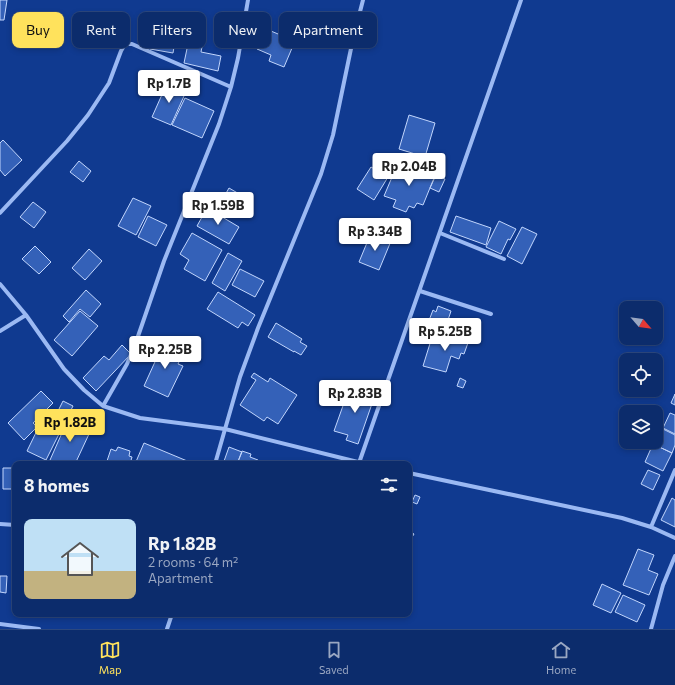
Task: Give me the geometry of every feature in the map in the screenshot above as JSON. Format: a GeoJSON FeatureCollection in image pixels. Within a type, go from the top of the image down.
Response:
{"type":"FeatureCollection","features":[{"type":"Feature","properties":{"kind":"street"},"geometry":{"type":"LineString","coordinates":[[103,406],[127,364],[135,345],[164,261],[219,124],[238,58],[248,0]]}},
{"type":"Feature","properties":{"kind":"street"},"geometry":{"type":"LineString","coordinates":[[216,461],[240,377],[258,328],[321,174],[333,135],[353,39],[363,0]]}},
{"type":"Feature","properties":{"kind":"street"},"geometry":{"type":"LineString","coordinates":[[360,461],[521,0]]}},
{"type":"Feature","properties":{"kind":"street"},"geometry":{"type":"LineString","coordinates":[[0,213],[67,141],[88,115],[109,83],[125,44],[132,44],[230,86]]}},
{"type":"Feature","properties":{"kind":"street"},"geometry":{"type":"LineString","coordinates":[[440,233],[504,259]]}},
{"type":"Feature","properties":{"kind":"street"},"geometry":{"type":"LineString","coordinates":[[0,284],[26,315],[64,369],[84,390],[103,406],[140,418],[225,430],[351,461]]}},
{"type":"Feature","properties":{"kind":"street"},"geometry":{"type":"LineString","coordinates":[[420,291],[491,314]]}},
{"type":"Feature","properties":{"kind":"street"},"geometry":{"type":"LineString","coordinates":[[0,331],[26,315]]}},
{"type":"Feature","properties":{"kind":"street"},"geometry":{"type":"LineString","coordinates":[[651,527],[675,470]]}},
{"type":"Feature","properties":{"kind":"street"},"geometry":{"type":"LineString","coordinates":[[412,474],[622,518],[651,527],[675,538]]}},
{"type":"Feature","properties":{"kind":"street"},"geometry":{"type":"LineString","coordinates":[[0,524],[12,525]]}},
{"type":"Feature","properties":{"kind":"street"},"geometry":{"type":"LineString","coordinates":[[651,629],[663,585],[675,556]]}},
{"type":"Feature","properties":{"kind":"street"},"geometry":{"type":"LineString","coordinates":[[168,629],[171,617]]}},
{"type":"Feature","properties":{"kind":"street"},"geometry":{"type":"LineString","coordinates":[[0,624],[39,629]]}},
{"type":"Feature","properties":{"kind":"building"},"geometry":{"type":"Polygon","coordinates":[[[0,0],[7,0],[4,20],[0,20],[0,0]]]}},
{"type":"Feature","properties":{"kind":"building"},"geometry":{"type":"Polygon","coordinates":[[[271,31],[279,34],[279,48],[292,48],[284,67],[269,61],[271,55],[257,49],[271,48],[271,31]]]}},
{"type":"Feature","properties":{"kind":"building"},"geometry":{"type":"Polygon","coordinates":[[[150,48],[174,48],[173,53],[150,48]]]}},
{"type":"Feature","properties":{"kind":"building"},"geometry":{"type":"Polygon","coordinates":[[[187,48],[202,48],[201,52],[221,56],[218,71],[184,63],[187,48]]]}},
{"type":"Feature","properties":{"kind":"building"},"geometry":{"type":"Polygon","coordinates":[[[168,81],[180,86],[177,92],[184,96],[171,125],[152,117],[168,81]]]}},
{"type":"Feature","properties":{"kind":"building"},"geometry":{"type":"Polygon","coordinates":[[[185,98],[214,111],[202,138],[172,125],[185,98]]]}},
{"type":"Feature","properties":{"kind":"building"},"geometry":{"type":"Polygon","coordinates":[[[409,115],[435,123],[425,157],[399,149],[409,115]]]}},
{"type":"Feature","properties":{"kind":"building"},"geometry":{"type":"Polygon","coordinates":[[[3,140],[22,160],[5,176],[0,170],[0,143],[3,140]]]}},
{"type":"Feature","properties":{"kind":"building"},"geometry":{"type":"Polygon","coordinates":[[[79,161],[91,171],[83,182],[70,172],[79,161]]]}},
{"type":"Feature","properties":{"kind":"building"},"geometry":{"type":"Polygon","coordinates":[[[398,163],[419,172],[422,164],[433,168],[429,176],[434,178],[423,205],[417,203],[414,208],[409,206],[406,212],[393,207],[396,200],[384,196],[398,163]]]}},
{"type":"Feature","properties":{"kind":"building"},"geometry":{"type":"Polygon","coordinates":[[[371,167],[388,177],[374,200],[357,189],[371,167]]]}},
{"type":"Feature","properties":{"kind":"building"},"geometry":{"type":"Polygon","coordinates":[[[436,175],[445,179],[439,192],[430,188],[436,175]]]}},
{"type":"Feature","properties":{"kind":"building"},"geometry":{"type":"Polygon","coordinates":[[[229,188],[241,195],[232,211],[220,204],[229,188]]]}},
{"type":"Feature","properties":{"kind":"building"},"geometry":{"type":"Polygon","coordinates":[[[133,198],[151,206],[136,235],[118,226],[133,198]]]}},
{"type":"Feature","properties":{"kind":"building"},"geometry":{"type":"Polygon","coordinates":[[[33,202],[46,212],[34,228],[20,217],[33,202]]]}},
{"type":"Feature","properties":{"kind":"building"},"geometry":{"type":"Polygon","coordinates":[[[207,208],[239,227],[229,244],[197,226],[207,208]]]}},
{"type":"Feature","properties":{"kind":"building"},"geometry":{"type":"Polygon","coordinates":[[[148,216],[167,225],[156,246],[138,237],[148,216]]]}},
{"type":"Feature","properties":{"kind":"building"},"geometry":{"type":"Polygon","coordinates":[[[456,216],[491,228],[486,245],[450,232],[456,216]]]}},
{"type":"Feature","properties":{"kind":"building"},"geometry":{"type":"Polygon","coordinates":[[[499,221],[516,229],[510,240],[508,239],[501,254],[486,247],[499,221]]]}},
{"type":"Feature","properties":{"kind":"building"},"geometry":{"type":"Polygon","coordinates":[[[522,227],[537,234],[522,264],[507,256],[522,227]]]}},
{"type":"Feature","properties":{"kind":"building"},"geometry":{"type":"Polygon","coordinates":[[[192,233],[222,250],[205,281],[184,269],[189,260],[180,254],[192,233]]]}},
{"type":"Feature","properties":{"kind":"building"},"geometry":{"type":"Polygon","coordinates":[[[371,233],[391,241],[379,270],[359,262],[371,233]]]}},
{"type":"Feature","properties":{"kind":"building"},"geometry":{"type":"Polygon","coordinates":[[[35,246],[51,262],[39,274],[22,259],[35,246]]]}},
{"type":"Feature","properties":{"kind":"building"},"geometry":{"type":"Polygon","coordinates":[[[89,249],[102,261],[85,280],[72,268],[89,249]]]}},
{"type":"Feature","properties":{"kind":"building"},"geometry":{"type":"Polygon","coordinates":[[[228,253],[242,261],[225,291],[212,283],[228,253]]]}},
{"type":"Feature","properties":{"kind":"building"},"geometry":{"type":"Polygon","coordinates":[[[240,269],[264,281],[255,297],[232,285],[240,269]]]}},
{"type":"Feature","properties":{"kind":"building"},"geometry":{"type":"Polygon","coordinates":[[[86,290],[101,304],[90,317],[80,309],[69,322],[63,316],[86,290]]]}},
{"type":"Feature","properties":{"kind":"building"},"geometry":{"type":"Polygon","coordinates":[[[218,292],[255,315],[248,326],[242,322],[238,328],[207,309],[218,292]]]}},
{"type":"Feature","properties":{"kind":"building"},"geometry":{"type":"Polygon","coordinates":[[[438,306],[451,311],[445,329],[428,323],[433,310],[436,312],[438,306]]]}},
{"type":"Feature","properties":{"kind":"building"},"geometry":{"type":"Polygon","coordinates":[[[80,311],[98,326],[72,356],[54,340],[80,311]]]}},
{"type":"Feature","properties":{"kind":"building"},"geometry":{"type":"Polygon","coordinates":[[[276,323],[302,339],[300,342],[307,346],[301,355],[268,337],[276,323]]]}},
{"type":"Feature","properties":{"kind":"building"},"geometry":{"type":"Polygon","coordinates":[[[446,333],[469,340],[464,354],[461,353],[459,359],[451,356],[446,372],[423,366],[432,337],[444,340],[446,333]]]}},
{"type":"Feature","properties":{"kind":"building"},"geometry":{"type":"Polygon","coordinates":[[[164,342],[184,351],[178,364],[183,366],[168,397],[144,386],[164,342]]]}},
{"type":"Feature","properties":{"kind":"building"},"geometry":{"type":"Polygon","coordinates":[[[122,345],[131,354],[96,391],[83,378],[104,356],[109,360],[122,345]]]}},
{"type":"Feature","properties":{"kind":"building"},"geometry":{"type":"Polygon","coordinates":[[[254,373],[268,382],[270,378],[297,395],[278,424],[267,417],[264,421],[240,405],[256,380],[251,377],[254,373]]]}},
{"type":"Feature","properties":{"kind":"building"},"geometry":{"type":"Polygon","coordinates":[[[460,378],[466,381],[463,388],[457,386],[460,378]]]}},
{"type":"Feature","properties":{"kind":"building"},"geometry":{"type":"Polygon","coordinates":[[[350,386],[375,395],[358,444],[346,440],[348,435],[334,431],[350,386]]]}},
{"type":"Feature","properties":{"kind":"building"},"geometry":{"type":"Polygon","coordinates":[[[41,391],[53,403],[33,423],[37,427],[24,440],[8,423],[41,391]]]}},
{"type":"Feature","properties":{"kind":"building"},"geometry":{"type":"Polygon","coordinates":[[[675,394],[675,405],[671,403],[675,394]]]}},
{"type":"Feature","properties":{"kind":"building"},"geometry":{"type":"Polygon","coordinates":[[[63,401],[73,406],[46,460],[27,451],[47,410],[56,415],[63,401]]]}},
{"type":"Feature","properties":{"kind":"building"},"geometry":{"type":"Polygon","coordinates":[[[670,413],[675,415],[675,434],[663,428],[670,413]]]}},
{"type":"Feature","properties":{"kind":"building"},"geometry":{"type":"Polygon","coordinates":[[[69,417],[86,424],[83,431],[89,434],[76,461],[50,460],[69,417]]]}},
{"type":"Feature","properties":{"kind":"building"},"geometry":{"type":"Polygon","coordinates":[[[663,429],[675,435],[675,445],[672,453],[663,449],[663,429]]]}},
{"type":"Feature","properties":{"kind":"building"},"geometry":{"type":"Polygon","coordinates":[[[144,443],[187,461],[136,461],[144,443]]]}},
{"type":"Feature","properties":{"kind":"building"},"geometry":{"type":"Polygon","coordinates":[[[118,447],[130,451],[129,456],[132,457],[131,461],[107,461],[111,449],[116,451],[118,447]]]}},
{"type":"Feature","properties":{"kind":"building"},"geometry":{"type":"Polygon","coordinates":[[[229,447],[242,452],[238,461],[224,461],[229,447]]]}},
{"type":"Feature","properties":{"kind":"building"},"geometry":{"type":"Polygon","coordinates":[[[651,449],[663,449],[672,453],[663,471],[645,462],[651,449]]]}},
{"type":"Feature","properties":{"kind":"building"},"geometry":{"type":"Polygon","coordinates":[[[242,451],[251,454],[250,457],[258,460],[258,461],[238,461],[242,451]]]}},
{"type":"Feature","properties":{"kind":"building"},"geometry":{"type":"Polygon","coordinates":[[[3,468],[12,468],[12,489],[3,489],[3,468]]]}},
{"type":"Feature","properties":{"kind":"building"},"geometry":{"type":"Polygon","coordinates":[[[648,470],[660,475],[653,490],[641,484],[648,470]]]}},
{"type":"Feature","properties":{"kind":"building"},"geometry":{"type":"Polygon","coordinates":[[[415,495],[420,497],[417,504],[412,502],[415,495]]]}},
{"type":"Feature","properties":{"kind":"building"},"geometry":{"type":"Polygon","coordinates":[[[672,498],[675,500],[675,527],[661,520],[672,498]]]}},
{"type":"Feature","properties":{"kind":"building"},"geometry":{"type":"Polygon","coordinates":[[[638,549],[654,555],[648,570],[658,574],[649,595],[623,585],[638,549]]]}},
{"type":"Feature","properties":{"kind":"building"},"geometry":{"type":"Polygon","coordinates":[[[0,576],[7,576],[6,593],[0,592],[0,576]]]}},
{"type":"Feature","properties":{"kind":"building"},"geometry":{"type":"Polygon","coordinates":[[[602,584],[621,593],[611,613],[593,605],[602,584]]]}},
{"type":"Feature","properties":{"kind":"building"},"geometry":{"type":"Polygon","coordinates":[[[623,595],[645,605],[637,622],[615,612],[623,595]]]}}]}
